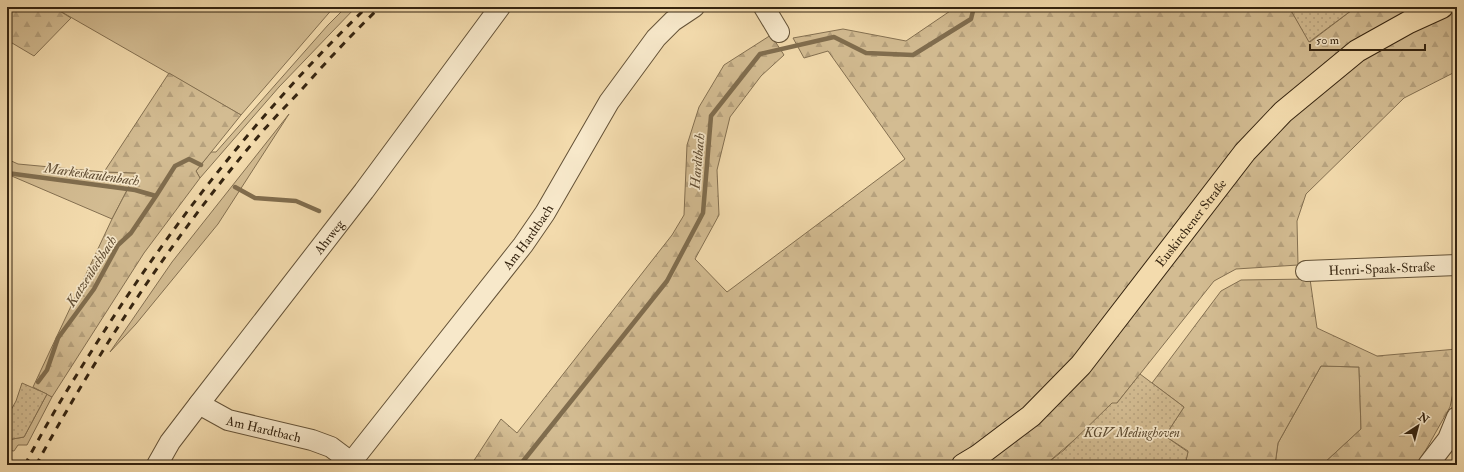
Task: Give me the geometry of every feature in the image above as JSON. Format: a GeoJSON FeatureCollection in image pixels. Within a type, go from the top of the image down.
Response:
{"type":"FeatureCollection","features":[{"type":"Feature","properties":{"kind":"main road","name":"Euskirchener Straße"},"geometry":{"type":"LineString","coordinates":[[963,465],[978,456],[1031,416],[1081,365],[1245,152],[1283,112],[1357,51],[1409,22],[1442,7]]}},
{"type":"Feature","properties":{"kind":"street","name":"Ahrweg"},"geometry":{"type":"LineString","coordinates":[[157,465],[170,442],[364,191],[500,7]]}},
{"type":"Feature","properties":{"kind":"street","name":"Am Hardtbach"},"geometry":{"type":"LineString","coordinates":[[199,404],[228,420],[312,440],[331,447],[350,464],[523,246],[545,213],[609,102],[656,38],[673,21],[694,7]]}},
{"type":"Feature","properties":{"kind":"street"},"geometry":{"type":"LineString","coordinates":[[764,7],[779,32]]}},
{"type":"Feature","properties":{"kind":"street","name":"Henri-Spaak-Straße"},"geometry":{"type":"LineString","coordinates":[[1306,271],[1457,265]]}},
{"type":"Feature","properties":{"kind":"street"},"geometry":{"type":"LineString","coordinates":[[1428,465],[1448,439],[1457,417]]}},
{"type":"Feature","properties":{"kind":"green space"},"geometry":{"type":"Polygon","coordinates":[[[7,7],[53,7],[71,18],[34,56],[7,40],[7,7]]]}},
{"type":"Feature","properties":{"kind":"green space"},"geometry":{"type":"Polygon","coordinates":[[[53,7],[334,7],[241,115],[53,7]]]}},
{"type":"Feature","properties":{"kind":"green space"},"geometry":{"type":"Polygon","coordinates":[[[346,7],[356,7],[279,87],[200,178],[196,171],[211,152],[216,152],[328,25],[346,7]]]}},
{"type":"Feature","properties":{"kind":"green space"},"geometry":{"type":"Polygon","coordinates":[[[956,7],[1289,7],[1310,42],[1356,7],[1457,7],[1457,71],[1404,98],[1306,194],[1297,221],[1298,265],[1236,269],[1214,281],[1117,403],[1045,465],[471,465],[501,419],[517,433],[672,235],[684,215],[687,145],[699,107],[724,65],[771,35],[784,55],[761,76],[730,117],[717,170],[719,215],[695,259],[727,292],[905,159],[828,51],[804,58],[793,38],[843,29],[906,41],[956,7]]]}},
{"type":"Feature","properties":{"kind":"green space"},"geometry":{"type":"Polygon","coordinates":[[[1289,7],[1356,7],[1309,42],[1289,7]]]}},
{"type":"Feature","properties":{"kind":"green space"},"geometry":{"type":"Polygon","coordinates":[[[169,73],[241,115],[196,171],[200,178],[144,253],[52,397],[33,387],[112,219],[136,173],[104,172],[169,73]]]}},
{"type":"Feature","properties":{"kind":"green space"},"geometry":{"type":"Polygon","coordinates":[[[289,114],[218,224],[136,324],[110,352],[172,262],[289,114]]]}},
{"type":"Feature","properties":{"kind":"green space"},"geometry":{"type":"Polygon","coordinates":[[[7,159],[18,164],[104,172],[136,173],[112,219],[7,174],[7,159]]]}},
{"type":"Feature","properties":{"kind":"green space"},"geometry":{"type":"Polygon","coordinates":[[[1310,279],[1317,328],[1377,356],[1457,349],[1457,374],[1450,407],[1419,462],[1414,465],[1322,465],[1361,429],[1359,367],[1321,366],[1278,443],[1275,465],[1185,465],[1188,451],[1165,436],[1184,407],[1152,383],[1221,291],[1241,280],[1310,279]]]}},
{"type":"Feature","properties":{"kind":"green space"},"geometry":{"type":"Polygon","coordinates":[[[1321,366],[1359,367],[1361,429],[1322,465],[1275,465],[1278,443],[1321,366]]]}},
{"type":"Feature","properties":{"kind":"green space","name":"KGV Medinghoven"},"geometry":{"type":"Polygon","coordinates":[[[1140,374],[1184,407],[1165,436],[1188,452],[1185,465],[1045,465],[1064,450],[1112,403],[1117,403],[1140,374]]]}},
{"type":"Feature","properties":{"kind":"green space"},"geometry":{"type":"Polygon","coordinates":[[[22,383],[47,394],[24,437],[7,440],[7,417],[16,401],[22,383]]]}},
{"type":"Feature","properties":{"kind":"green space"},"geometry":{"type":"Polygon","coordinates":[[[47,394],[52,397],[27,445],[18,445],[14,451],[7,450],[7,440],[24,437],[47,394]]]}},
{"type":"Feature","properties":{"kind":"waterway","name":"Hardtbach"},"geometry":{"type":"LineString","coordinates":[[520,465],[667,281],[703,213],[711,116],[760,54],[834,37],[866,53],[913,55],[971,19],[974,7]]}},
{"type":"Feature","properties":{"kind":"waterway","name":"Markeskaulenbach"},"geometry":{"type":"LineString","coordinates":[[7,173],[135,190],[156,196],[175,166],[189,159],[201,165]]}},
{"type":"Feature","properties":{"kind":"waterway","name":"Markeskaulenbach"},"geometry":{"type":"LineString","coordinates":[[235,187],[255,198],[296,201],[319,211]]}},
{"type":"Feature","properties":{"kind":"waterway","name":"Katzenlochbach"},"geometry":{"type":"LineString","coordinates":[[38,382],[47,370],[58,338],[94,289],[118,245],[131,233],[156,196]]}},
{"type":"Feature","properties":{"kind":"railway"},"geometry":{"type":"LineString","coordinates":[[25,465],[53,413],[105,330],[194,202],[294,82],[367,7]]}},
{"type":"Feature","properties":{"kind":"railway"},"geometry":{"type":"LineString","coordinates":[[36,465],[86,378],[113,335],[140,293],[199,211],[267,126],[380,7]]}}]}
